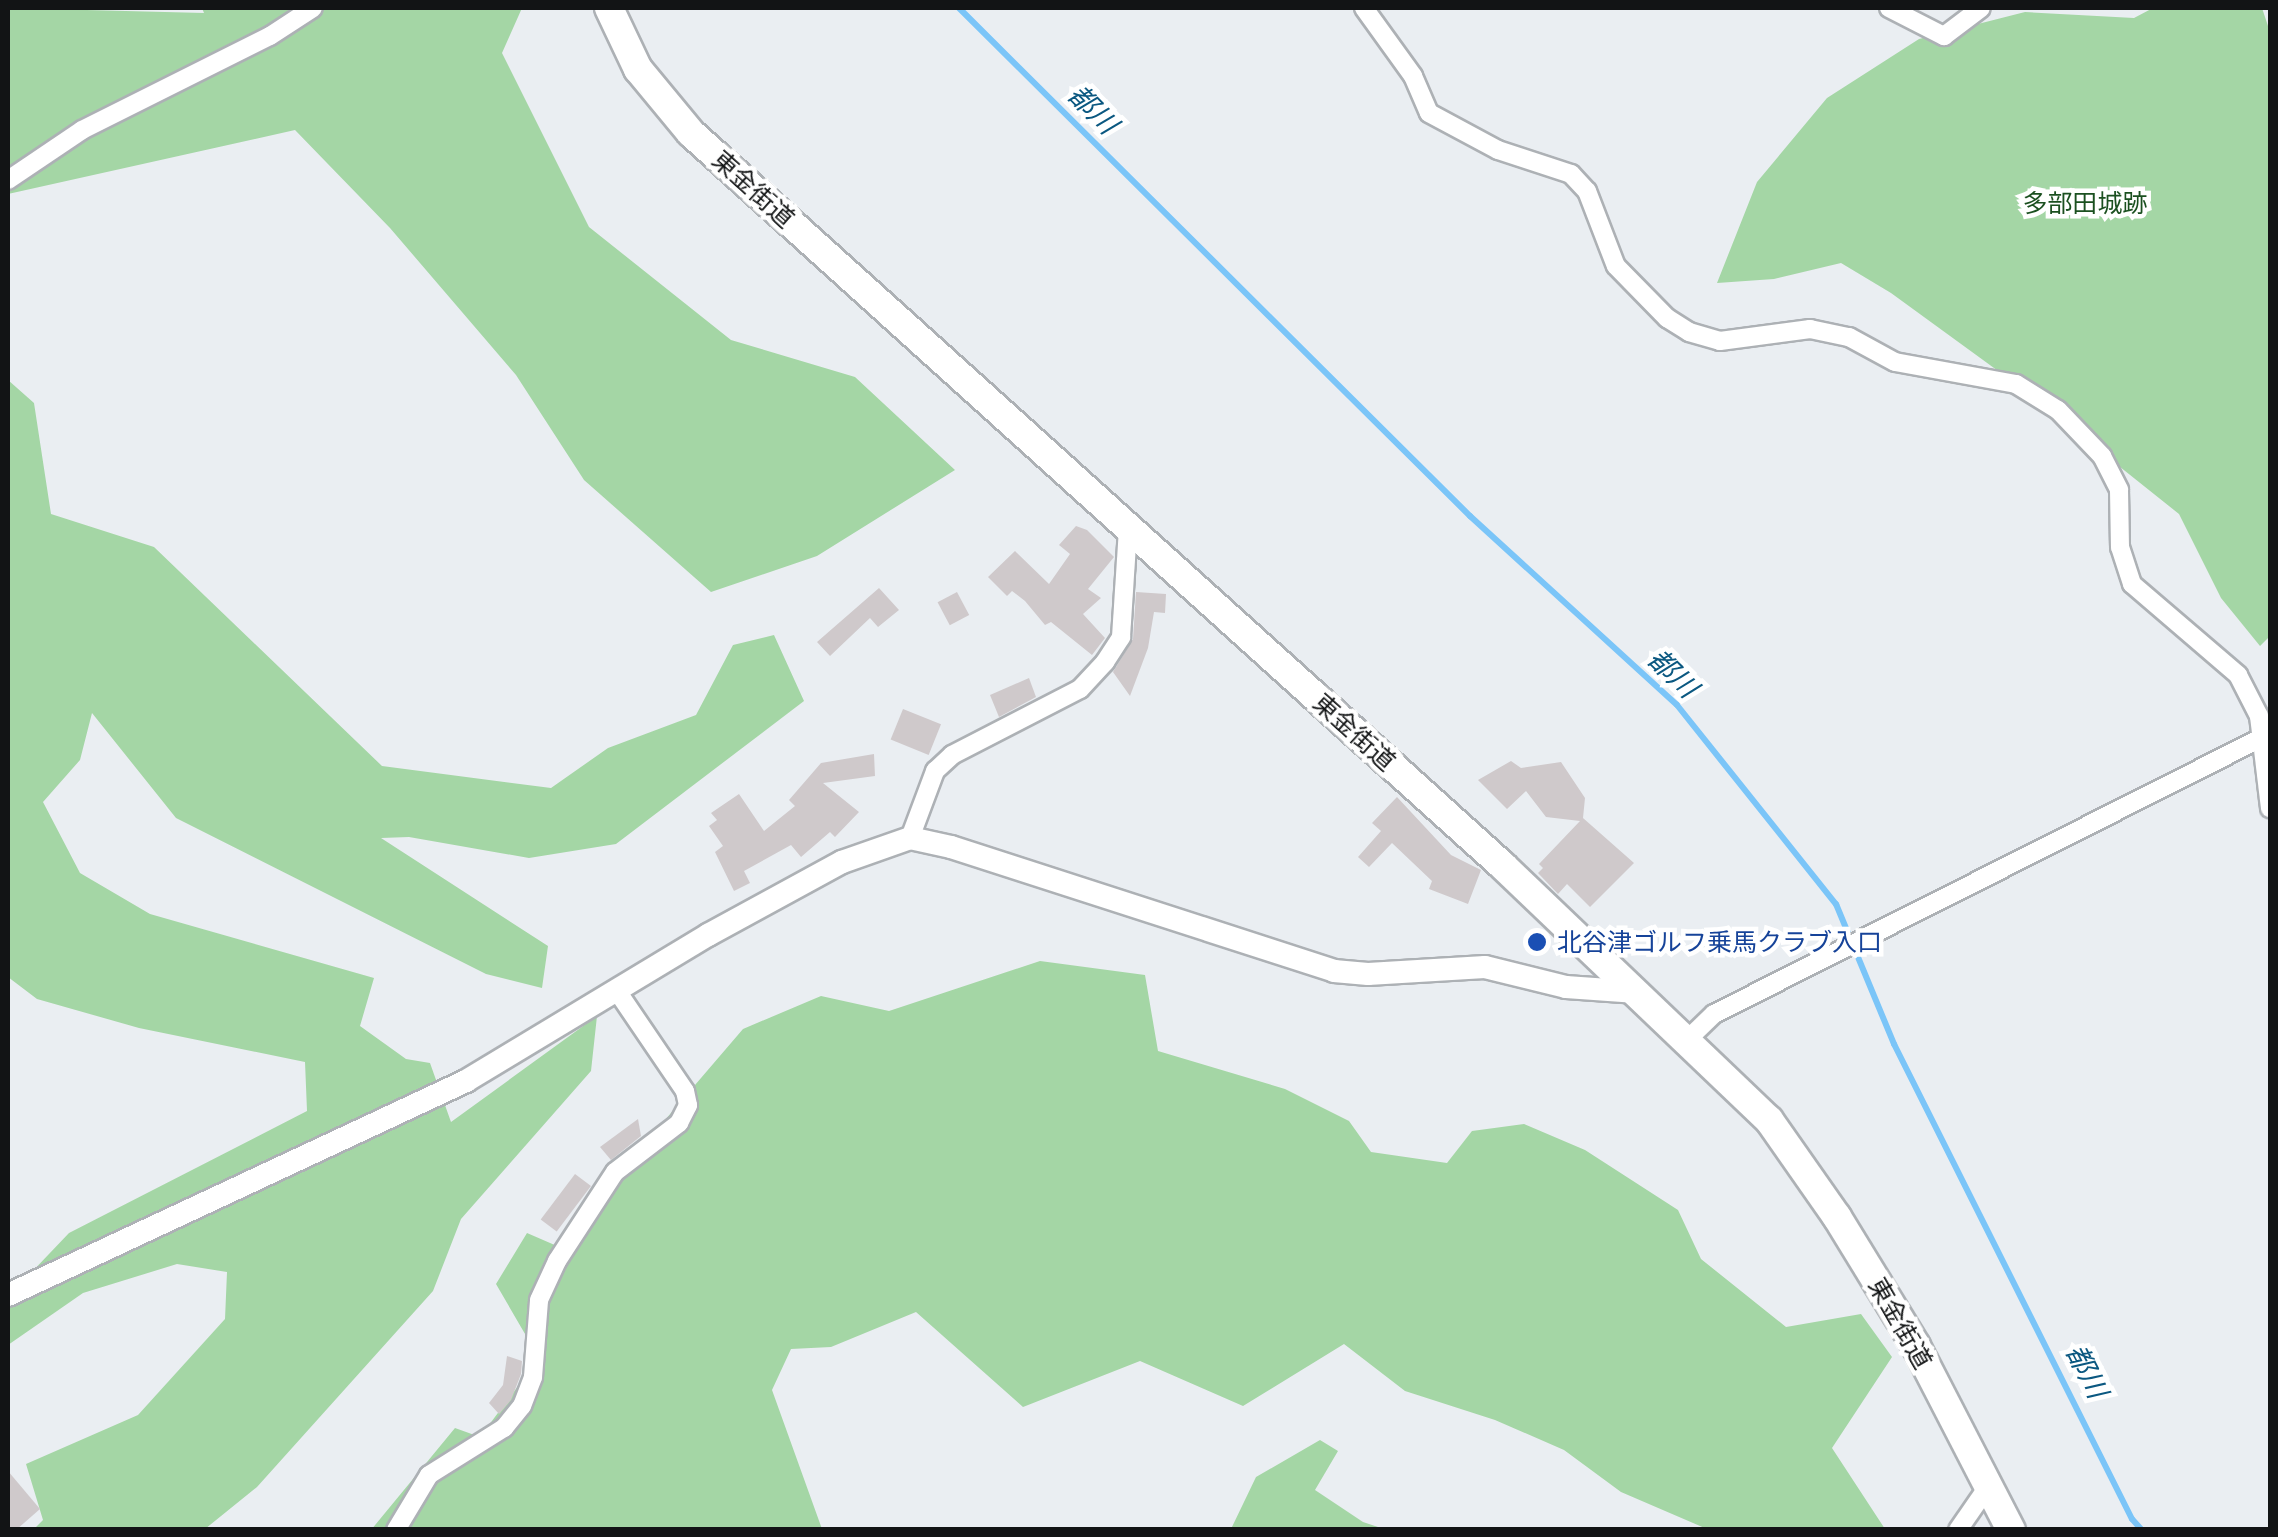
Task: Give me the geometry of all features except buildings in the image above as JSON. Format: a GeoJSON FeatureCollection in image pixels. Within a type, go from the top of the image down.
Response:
{"type":"FeatureCollection","features":[{"type":"Feature","properties":{"kind":"highway","name":"東金街道"},"geometry":{"type":"LineString","coordinates":[[610,8],[638,69],[690,133],[1637,992],[1770,1120],[1829,1204],[1916,1346],[2011,1530]]}},
{"type":"Feature","properties":{"kind":"street"},"geometry":{"type":"LineString","coordinates":[[8,180],[82,130],[270,36],[313,8]]}},
{"type":"Feature","properties":{"kind":"street"},"geometry":{"type":"LineString","coordinates":[[1364,8],[1413,76],[1429,113],[1498,150],[1571,174],[1587,191],[1616,266],[1667,318],[1689,332],[1720,341],[1810,329],[1849,338],[1895,362],[2016,384],[2058,410],[2102,456],[2119,490],[2120,547],[2132,584],[2238,675],[2259,716],[2270,808]]}},
{"type":"Feature","properties":{"kind":"street"},"geometry":{"type":"LineString","coordinates":[[1889,8],[1944,36],[1981,8]]}},
{"type":"Feature","properties":{"kind":"street"},"geometry":{"type":"LineString","coordinates":[[910,838],[935,771],[952,756],[1080,689],[1105,662],[1121,637],[1128,528]]}},
{"type":"Feature","properties":{"kind":"street"},"geometry":{"type":"LineString","coordinates":[[1688,1039],[1714,1014],[1882,934],[2263,737]]}},
{"type":"Feature","properties":{"kind":"street"},"geometry":{"type":"LineString","coordinates":[[8,1295],[466,1081],[842,862],[910,838],[951,846],[1334,971],[1368,974],[1485,967],[1566,987],[1637,992]]}},
{"type":"Feature","properties":{"kind":"street"},"geometry":{"type":"LineString","coordinates":[[396,1530],[429,1475],[504,1428],[522,1406],[533,1378],[539,1300],[557,1262],[615,1172],[679,1122],[688,1105],[685,1091],[617,991]]}},
{"type":"Feature","properties":{"kind":"street"},"geometry":{"type":"LineString","coordinates":[[1958,1530],[1988,1485]]}},
{"type":"Feature","properties":{"kind":"green space"},"geometry":{"type":"Polygon","coordinates":[[[8,8],[204,13],[202,8],[522,8],[502,53],[589,227],[731,340],[855,377],[955,470],[817,556],[711,592],[584,480],[516,375],[390,228],[295,130],[8,194],[8,8]]]}},
{"type":"Feature","properties":{"kind":"green space","name":"多部田城跡"},"geometry":{"type":"Polygon","coordinates":[[[2153,8],[2262,8],[2270,32],[2270,636],[2260,646],[2221,598],[2179,514],[2016,384],[1891,293],[1841,263],[1774,279],[1717,283],[1757,182],[1827,98],[1919,39],[2025,12],[2134,18],[2153,8]]]}},
{"type":"Feature","properties":{"kind":"green space"},"geometry":{"type":"Polygon","coordinates":[[[8,380],[34,403],[51,514],[154,547],[382,766],[551,788],[608,748],[696,715],[733,645],[774,635],[804,701],[616,844],[529,858],[409,837],[381,838],[548,946],[542,988],[486,974],[176,818],[92,713],[80,760],[43,802],[80,873],[150,914],[374,978],[360,1026],[406,1059],[430,1063],[451,1122],[597,1016],[591,1071],[461,1219],[433,1291],[257,1487],[205,1529],[34,1529],[43,1520],[26,1464],[138,1415],[225,1319],[227,1272],[177,1264],[83,1293],[8,1345],[8,1297],[69,1233],[307,1111],[305,1062],[139,1028],[37,999],[8,977],[8,380]]]}},
{"type":"Feature","properties":{"kind":"green space"},"geometry":{"type":"Polygon","coordinates":[[[1040,961],[1145,975],[1158,1051],[1285,1089],[1349,1121],[1371,1152],[1447,1163],[1472,1131],[1524,1124],[1585,1150],[1678,1210],[1701,1259],[1786,1327],[1861,1314],[1892,1357],[1832,1448],[1885,1529],[1707,1529],[1621,1492],[1564,1450],[1495,1420],[1405,1391],[1344,1344],[1243,1406],[1140,1361],[1023,1407],[916,1312],[831,1347],[791,1349],[772,1390],[822,1529],[371,1530],[455,1428],[480,1437],[539,1358],[496,1284],[527,1233],[557,1246],[743,1029],[821,996],[889,1011],[1040,961]]]}},
{"type":"Feature","properties":{"kind":"green space"},"geometry":{"type":"Polygon","coordinates":[[[1320,1440],[1338,1451],[1315,1490],[1363,1522],[1384,1529],[1231,1529],[1256,1477],[1320,1440]]]}},
{"type":"Feature","properties":{"kind":"waterway","name":"都川"},"geometry":{"type":"LineString","coordinates":[[959,8],[1470,516],[1677,705],[1836,904],[1894,1044],[2132,1519],[2142,1530]]}},
{"type":"Feature","properties":{"kind":"place","name":"北谷津ゴルフ乗馬クラブ入口"},"geometry":{"type":"Point","coordinates":[1537,942]}}]}
